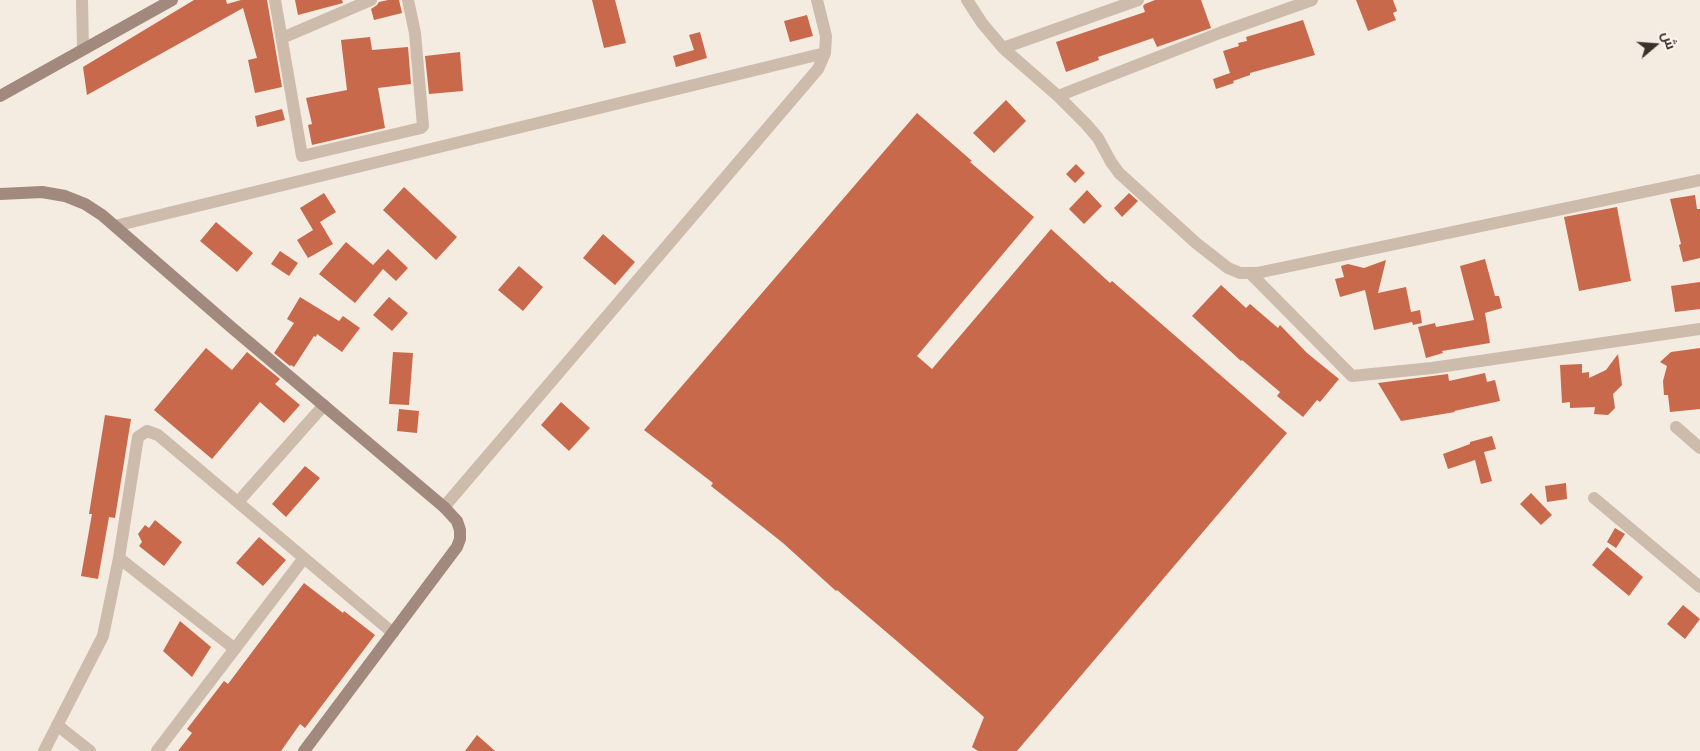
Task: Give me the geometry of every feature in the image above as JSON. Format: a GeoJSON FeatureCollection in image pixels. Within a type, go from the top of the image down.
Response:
{"type":"FeatureCollection","features":[{"type":"Feature","properties":{"kind":"main road"},"geometry":{"type":"LineString","coordinates":[[0,96],[172,0]]}},
{"type":"Feature","properties":{"kind":"main road"},"geometry":{"type":"LineString","coordinates":[[0,194],[42,192],[65,196],[85,204],[102,215],[231,328],[444,507],[457,521],[460,530],[460,539],[457,547],[304,751]]}},
{"type":"Feature","properties":{"kind":"street"},"geometry":{"type":"LineString","coordinates":[[82,0],[83,49]]}},
{"type":"Feature","properties":{"kind":"street"},"geometry":{"type":"LineString","coordinates":[[275,0],[302,156],[421,128],[424,122],[415,33],[408,0]]}},
{"type":"Feature","properties":{"kind":"street"},"geometry":{"type":"LineString","coordinates":[[282,38],[371,0]]}},
{"type":"Feature","properties":{"kind":"street"},"geometry":{"type":"LineString","coordinates":[[444,507],[818,69],[825,53],[826,36],[817,0]]}},
{"type":"Feature","properties":{"kind":"street"},"geometry":{"type":"LineString","coordinates":[[967,0],[982,24],[1003,48],[1058,96],[1098,138],[1110,162],[1126,179],[1196,243],[1228,268],[1240,273],[1250,273],[1397,244],[1700,180]]}},
{"type":"Feature","properties":{"kind":"street"},"geometry":{"type":"LineString","coordinates":[[1003,48],[1138,0]]}},
{"type":"Feature","properties":{"kind":"street"},"geometry":{"type":"LineString","coordinates":[[1058,96],[1310,0]]}},
{"type":"Feature","properties":{"kind":"street"},"geometry":{"type":"LineString","coordinates":[[115,226],[825,53]]}},
{"type":"Feature","properties":{"kind":"street"},"geometry":{"type":"LineString","coordinates":[[1250,273],[1352,376],[1432,368],[1700,329]]}},
{"type":"Feature","properties":{"kind":"street"},"geometry":{"type":"LineString","coordinates":[[238,502],[324,405]]}},
{"type":"Feature","properties":{"kind":"street"},"geometry":{"type":"LineString","coordinates":[[1676,427],[1700,448]]}},
{"type":"Feature","properties":{"kind":"street"},"geometry":{"type":"LineString","coordinates":[[44,751],[102,636],[119,558],[138,437],[147,431],[158,435],[393,633]]}},
{"type":"Feature","properties":{"kind":"street"},"geometry":{"type":"LineString","coordinates":[[1594,498],[1700,587]]}},
{"type":"Feature","properties":{"kind":"street"},"geometry":{"type":"LineString","coordinates":[[119,558],[235,649]]}},
{"type":"Feature","properties":{"kind":"street"},"geometry":{"type":"LineString","coordinates":[[157,751],[304,558]]}},
{"type":"Feature","properties":{"kind":"street"},"geometry":{"type":"LineString","coordinates":[[57,725],[90,751]]}},
{"type":"Feature","properties":{"kind":"building"},"geometry":{"type":"Polygon","coordinates":[[[194,0],[226,0],[227,4],[241,0],[267,0],[282,87],[255,93],[248,60],[257,58],[243,8],[87,95],[83,67],[194,0]]]}},
{"type":"Feature","properties":{"kind":"building"},"geometry":{"type":"Polygon","coordinates":[[[295,0],[342,0],[343,3],[298,15],[295,0]]]}},
{"type":"Feature","properties":{"kind":"building"},"geometry":{"type":"Polygon","coordinates":[[[399,0],[402,13],[374,20],[371,9],[379,2],[399,0]]]}},
{"type":"Feature","properties":{"kind":"building"},"geometry":{"type":"Polygon","coordinates":[[[592,0],[615,0],[626,43],[604,48],[592,0]]]}},
{"type":"Feature","properties":{"kind":"building"},"geometry":{"type":"Polygon","coordinates":[[[1155,0],[1201,0],[1211,28],[1157,47],[1153,38],[1098,57],[1099,60],[1066,72],[1056,42],[1145,12],[1143,6],[1155,0]]]}},
{"type":"Feature","properties":{"kind":"building"},"geometry":{"type":"Polygon","coordinates":[[[1356,0],[1393,0],[1397,11],[1393,13],[1396,20],[1368,31],[1356,0]]]}},
{"type":"Feature","properties":{"kind":"building"},"geometry":{"type":"Polygon","coordinates":[[[807,15],[813,36],[790,42],[784,21],[807,15]]]}},
{"type":"Feature","properties":{"kind":"building"},"geometry":{"type":"Polygon","coordinates":[[[1303,20],[1315,55],[1250,73],[1250,75],[1233,81],[1234,83],[1216,89],[1213,79],[1230,73],[1223,51],[1239,46],[1238,43],[1247,41],[1246,37],[1303,20]]]}},
{"type":"Feature","properties":{"kind":"building"},"geometry":{"type":"Polygon","coordinates":[[[700,32],[707,58],[676,67],[673,56],[694,50],[689,35],[700,32]]]}},
{"type":"Feature","properties":{"kind":"building"},"geometry":{"type":"Polygon","coordinates":[[[370,37],[372,50],[408,47],[411,84],[378,88],[385,128],[312,145],[308,125],[312,124],[306,98],[347,90],[341,40],[370,37]]]}},
{"type":"Feature","properties":{"kind":"building"},"geometry":{"type":"Polygon","coordinates":[[[460,52],[463,91],[429,94],[425,56],[460,52]]]}},
{"type":"Feature","properties":{"kind":"building"},"geometry":{"type":"Polygon","coordinates":[[[1006,100],[1026,121],[994,153],[973,133],[1006,100]]]}},
{"type":"Feature","properties":{"kind":"building"},"geometry":{"type":"Polygon","coordinates":[[[282,109],[285,120],[257,127],[255,116],[282,109]]]}},
{"type":"Feature","properties":{"kind":"building"},"geometry":{"type":"Polygon","coordinates":[[[917,113],[1034,217],[917,356],[932,369],[1051,229],[1110,283],[1112,281],[1287,433],[1017,751],[978,751],[972,747],[984,717],[836,591],[783,543],[711,486],[713,483],[644,430],[917,113]]]}},
{"type":"Feature","properties":{"kind":"building"},"geometry":{"type":"Polygon","coordinates":[[[1076,164],[1085,173],[1075,183],[1066,174],[1076,164]]]}},
{"type":"Feature","properties":{"kind":"building"},"geometry":{"type":"Polygon","coordinates":[[[404,187],[457,237],[436,260],[383,210],[404,187]]]}},
{"type":"Feature","properties":{"kind":"building"},"geometry":{"type":"Polygon","coordinates":[[[1087,190],[1102,206],[1084,224],[1069,209],[1087,190]]]}},
{"type":"Feature","properties":{"kind":"building"},"geometry":{"type":"Polygon","coordinates":[[[324,193],[336,212],[320,222],[333,244],[308,258],[297,240],[313,230],[300,208],[324,193]]]}},
{"type":"Feature","properties":{"kind":"building"},"geometry":{"type":"Polygon","coordinates":[[[1129,193],[1138,201],[1122,217],[1114,208],[1129,193]]]}},
{"type":"Feature","properties":{"kind":"building"},"geometry":{"type":"Polygon","coordinates":[[[1695,195],[1697,209],[1700,209],[1700,258],[1683,262],[1679,245],[1681,244],[1670,199],[1695,195]]]}},
{"type":"Feature","properties":{"kind":"building"},"geometry":{"type":"Polygon","coordinates":[[[1617,207],[1631,281],[1579,291],[1564,217],[1617,207]]]}},
{"type":"Feature","properties":{"kind":"building"},"geometry":{"type":"Polygon","coordinates":[[[216,222],[253,253],[237,272],[200,241],[216,222]]]}},
{"type":"Feature","properties":{"kind":"building"},"geometry":{"type":"Polygon","coordinates":[[[603,234],[635,262],[615,285],[583,258],[603,234]]]}},
{"type":"Feature","properties":{"kind":"building"},"geometry":{"type":"Polygon","coordinates":[[[346,242],[373,265],[388,249],[408,268],[396,281],[383,269],[355,303],[319,274],[346,242]]]}},
{"type":"Feature","properties":{"kind":"building"},"geometry":{"type":"Polygon","coordinates":[[[280,251],[298,263],[289,276],[271,264],[280,251]]]}},
{"type":"Feature","properties":{"kind":"building"},"geometry":{"type":"Polygon","coordinates":[[[1485,259],[1495,296],[1499,296],[1502,308],[1485,313],[1490,343],[1442,351],[1443,353],[1426,358],[1418,327],[1435,323],[1436,327],[1474,320],[1460,266],[1485,259]]]}},
{"type":"Feature","properties":{"kind":"building"},"geometry":{"type":"Polygon","coordinates":[[[1386,260],[1378,293],[1406,287],[1411,312],[1420,310],[1422,323],[1413,325],[1412,322],[1374,330],[1365,290],[1340,297],[1335,279],[1344,277],[1341,266],[1348,264],[1364,268],[1386,260]]]}},
{"type":"Feature","properties":{"kind":"building"},"geometry":{"type":"Polygon","coordinates":[[[519,266],[543,287],[523,311],[498,290],[519,266]]]}},
{"type":"Feature","properties":{"kind":"building"},"geometry":{"type":"Polygon","coordinates":[[[1700,282],[1700,309],[1675,312],[1671,286],[1700,282]]]}},
{"type":"Feature","properties":{"kind":"building"},"geometry":{"type":"Polygon","coordinates":[[[1221,285],[1246,308],[1250,304],[1278,328],[1280,325],[1307,353],[1339,379],[1320,402],[1317,400],[1303,417],[1277,396],[1280,392],[1241,361],[1192,316],[1221,285]]]}},
{"type":"Feature","properties":{"kind":"building"},"geometry":{"type":"Polygon","coordinates":[[[300,297],[339,321],[343,316],[360,328],[342,352],[317,334],[294,367],[274,353],[294,323],[287,319],[300,297]]]}},
{"type":"Feature","properties":{"kind":"building"},"geometry":{"type":"Polygon","coordinates":[[[389,297],[408,313],[392,331],[373,315],[389,297]]]}},
{"type":"Feature","properties":{"kind":"building"},"geometry":{"type":"Polygon","coordinates":[[[206,348],[232,370],[247,352],[280,379],[275,384],[300,405],[284,423],[260,402],[212,459],[154,410],[206,348]]]}},
{"type":"Feature","properties":{"kind":"building"},"geometry":{"type":"Polygon","coordinates":[[[1700,348],[1700,409],[1670,412],[1668,395],[1664,395],[1663,381],[1667,366],[1660,362],[1671,352],[1700,348]]]}},
{"type":"Feature","properties":{"kind":"building"},"geometry":{"type":"Polygon","coordinates":[[[393,352],[413,353],[409,405],[389,404],[393,352]]]}},
{"type":"Feature","properties":{"kind":"building"},"geometry":{"type":"Polygon","coordinates":[[[1618,354],[1622,385],[1613,394],[1615,408],[1608,415],[1594,414],[1595,407],[1570,408],[1570,402],[1562,403],[1560,365],[1582,364],[1582,373],[1589,372],[1589,378],[1606,370],[1618,354]]]}},
{"type":"Feature","properties":{"kind":"building"},"geometry":{"type":"Polygon","coordinates":[[[1485,373],[1487,382],[1495,380],[1500,401],[1455,412],[1401,421],[1378,383],[1448,374],[1449,381],[1485,373]]]}},
{"type":"Feature","properties":{"kind":"building"},"geometry":{"type":"Polygon","coordinates":[[[561,402],[590,428],[569,451],[541,425],[561,402]]]}},
{"type":"Feature","properties":{"kind":"building"},"geometry":{"type":"Polygon","coordinates":[[[399,409],[419,411],[417,433],[397,431],[399,409]]]}},
{"type":"Feature","properties":{"kind":"building"},"geometry":{"type":"Polygon","coordinates":[[[105,415],[131,419],[115,518],[109,517],[98,579],[81,576],[92,514],[89,514],[105,415]]]}},
{"type":"Feature","properties":{"kind":"building"},"geometry":{"type":"Polygon","coordinates":[[[1492,436],[1496,449],[1484,452],[1492,481],[1481,484],[1475,460],[1448,469],[1443,454],[1470,444],[1470,442],[1492,436]]]}},
{"type":"Feature","properties":{"kind":"building"},"geometry":{"type":"Polygon","coordinates":[[[305,466],[320,478],[286,517],[272,504],[305,466]]]}},
{"type":"Feature","properties":{"kind":"building"},"geometry":{"type":"Polygon","coordinates":[[[1566,483],[1567,499],[1547,502],[1545,486],[1566,483]]]}},
{"type":"Feature","properties":{"kind":"building"},"geometry":{"type":"Polygon","coordinates":[[[1531,493],[1552,515],[1541,525],[1520,504],[1531,493]]]}},
{"type":"Feature","properties":{"kind":"building"},"geometry":{"type":"Polygon","coordinates":[[[155,520],[182,542],[164,566],[139,546],[142,542],[138,534],[145,525],[149,528],[155,520]]]}},
{"type":"Feature","properties":{"kind":"building"},"geometry":{"type":"Polygon","coordinates":[[[1615,528],[1625,534],[1616,548],[1607,542],[1615,528]]]}},
{"type":"Feature","properties":{"kind":"building"},"geometry":{"type":"Polygon","coordinates":[[[259,537],[286,560],[263,586],[236,563],[259,537]]]}},
{"type":"Feature","properties":{"kind":"building"},"geometry":{"type":"Polygon","coordinates":[[[1607,547],[1643,577],[1629,596],[1592,565],[1607,547]]]}},
{"type":"Feature","properties":{"kind":"building"},"geometry":{"type":"Polygon","coordinates":[[[304,583],[375,635],[305,728],[300,724],[281,751],[178,751],[192,733],[187,729],[224,681],[228,684],[304,583]]]}},
{"type":"Feature","properties":{"kind":"building"},"geometry":{"type":"Polygon","coordinates":[[[1683,605],[1700,619],[1685,639],[1667,624],[1683,605]]]}},
{"type":"Feature","properties":{"kind":"building"},"geometry":{"type":"Polygon","coordinates":[[[180,621],[211,647],[192,677],[163,651],[180,621]]]}},
{"type":"Feature","properties":{"kind":"building"},"geometry":{"type":"Polygon","coordinates":[[[477,735],[495,751],[465,751],[477,735]]]}}]}
